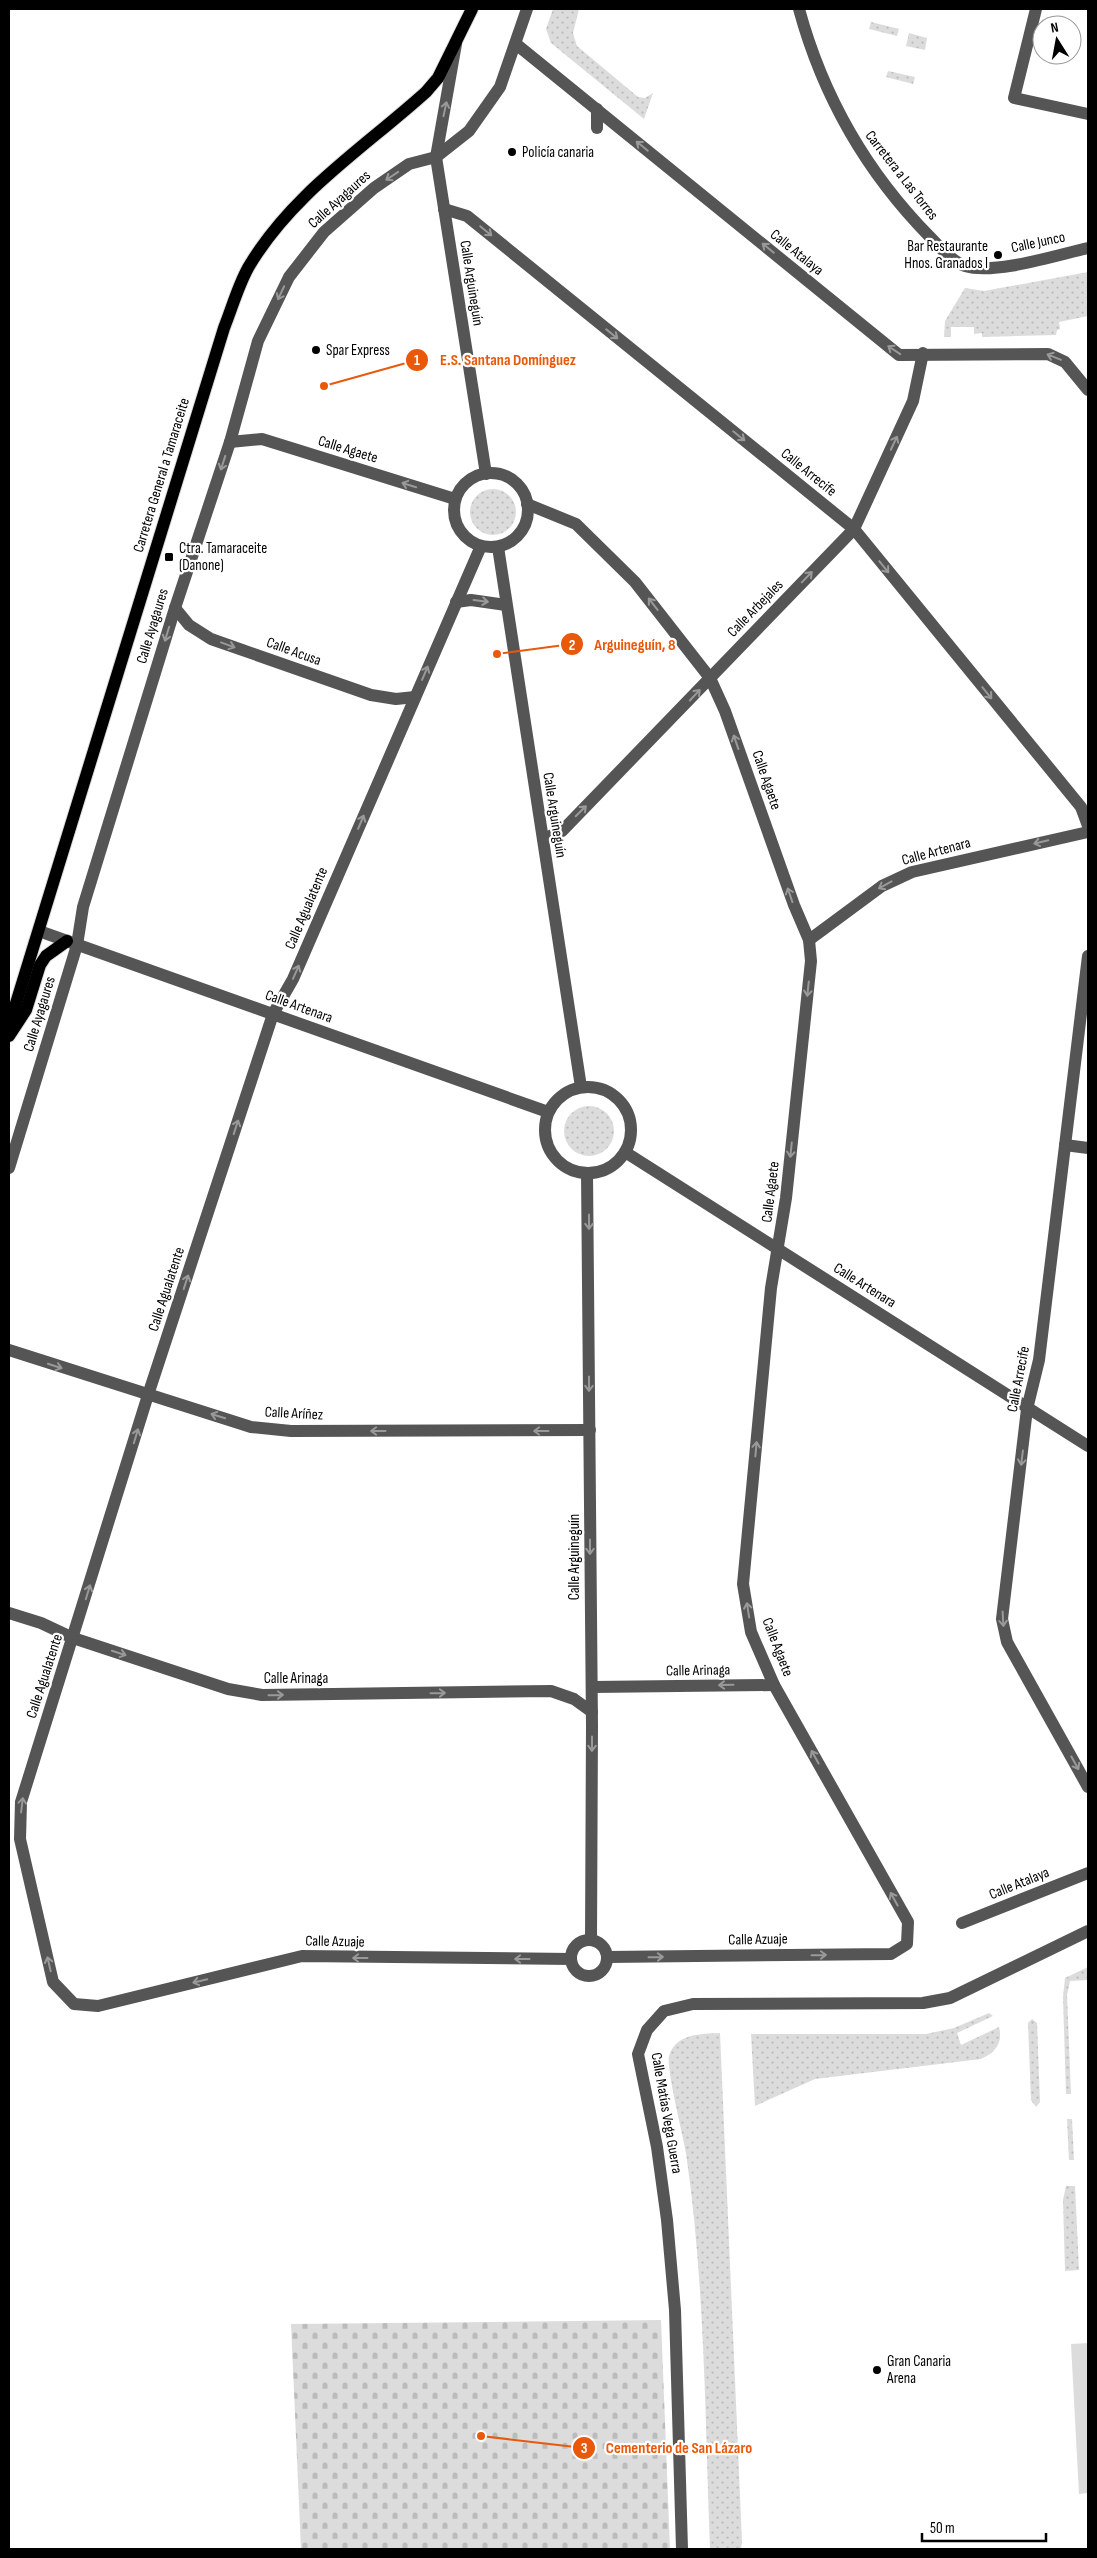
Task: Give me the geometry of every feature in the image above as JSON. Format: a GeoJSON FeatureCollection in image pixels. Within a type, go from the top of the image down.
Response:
{"type":"FeatureCollection","features":[{"type":"Feature","properties":{"kind":"main road","name":"Carretera General a Tamaraceite"},"geometry":{"type":"LineString","coordinates":[[9,1026],[224,328],[248,268],[280,224],[319,181],[426,92],[438,78],[472,9]]}},
{"type":"Feature","properties":{"kind":"main road"},"geometry":{"type":"LineString","coordinates":[[9,1036],[26,1010],[40,965],[46,956],[72,943]]}},
{"type":"Feature","properties":{"kind":"street","name":"Calle Ayagaures"},"geometry":{"type":"LineString","coordinates":[[9,1168],[72,943],[174,608],[230,442],[258,341],[289,277],[324,232],[374,188],[409,164],[436,157],[469,132],[500,88],[527,9]]}},
{"type":"Feature","properties":{"kind":"street","name":"Carretera a Las Torres"},"geometry":{"type":"LineString","coordinates":[[799,9],[816,64],[848,132],[874,171],[901,205],[945,252],[964,266]]}},
{"type":"Feature","properties":{"kind":"street"},"geometry":{"type":"LineString","coordinates":[[1036,9],[1014,98],[1088,114]]}},
{"type":"Feature","properties":{"kind":"street","name":"Calle Arguineguín"},"geometry":{"type":"LineString","coordinates":[[456,42],[452,75],[436,157],[486,474]]}},
{"type":"Feature","properties":{"kind":"street","name":"Calle Atalaya"},"geometry":{"type":"LineString","coordinates":[[516,44],[898,355],[1048,354],[1065,362],[1088,390]]}},
{"type":"Feature","properties":{"kind":"street"},"geometry":{"type":"LineString","coordinates":[[597,109],[597,128]]}},
{"type":"Feature","properties":{"kind":"street","name":"Calle Arrecife"},"geometry":{"type":"LineString","coordinates":[[444,208],[467,216],[854,529],[1081,807],[1088,826]]}},
{"type":"Feature","properties":{"kind":"street","name":"Calle Junco"},"geometry":{"type":"LineString","coordinates":[[964,266],[997,268],[1088,248]]}},
{"type":"Feature","properties":{"kind":"street","name":"Calle Arbejales"},"geometry":{"type":"LineString","coordinates":[[543,839],[562,831],[854,529],[913,401],[923,354]]}},
{"type":"Feature","properties":{"kind":"street","name":"Calle Agaete"},"geometry":{"type":"LineString","coordinates":[[230,442],[262,439],[455,499]]}},
{"type":"Feature","properties":{"kind":"street"},"geometry":{"type":"LineString","coordinates":[[486,474],[508,477],[524,493],[527,504],[524,526],[509,543],[498,547],[481,546],[466,537],[456,523],[454,511],[455,499],[467,482],[486,474]]}},
{"type":"Feature","properties":{"kind":"street","name":"Calle Agaete"},"geometry":{"type":"LineString","coordinates":[[527,504],[576,524],[635,582],[710,678],[725,711],[794,905],[809,940],[811,961],[786,1198],[771,1288],[743,1584],[751,1632],[774,1685],[908,1922],[907,1944]]}},
{"type":"Feature","properties":{"kind":"street","name":"Calle Agualatente"},"geometry":{"type":"LineString","coordinates":[[74,2004],[53,1982],[20,1839],[21,1802],[148,1395],[272,1014],[293,979],[481,546]]}},
{"type":"Feature","properties":{"kind":"street","name":"Calle Arguineguín"},"geometry":{"type":"LineString","coordinates":[[498,547],[581,1087]]}},
{"type":"Feature","properties":{"kind":"street"},"geometry":{"type":"LineString","coordinates":[[456,602],[471,600],[506,605]]}},
{"type":"Feature","properties":{"kind":"street","name":"Calle Acusa"},"geometry":{"type":"LineString","coordinates":[[174,608],[189,626],[211,639],[371,696],[396,699],[415,697]]}},
{"type":"Feature","properties":{"kind":"street","name":"Calle Artenara"},"geometry":{"type":"LineString","coordinates":[[809,940],[882,886],[912,872],[1088,832]]}},
{"type":"Feature","properties":{"kind":"street","name":"Calle Artenara"},"geometry":{"type":"LineString","coordinates":[[39,931],[548,1112]]}},
{"type":"Feature","properties":{"kind":"street","name":"Calle Arrecife"},"geometry":{"type":"LineString","coordinates":[[1088,956],[1039,1360],[1027,1409],[1002,1618],[1007,1642],[1088,1787]]}},
{"type":"Feature","properties":{"kind":"street"},"geometry":{"type":"LineString","coordinates":[[581,1087],[595,1087],[608,1091],[619,1099],[627,1111],[631,1132],[625,1152],[615,1164],[602,1170],[587,1173],[573,1171],[561,1164],[551,1153],[546,1140],[544,1126],[548,1112],[556,1100],[568,1092],[581,1087]]}},
{"type":"Feature","properties":{"kind":"street"},"geometry":{"type":"LineString","coordinates":[[1065,1145],[1088,1148]]}},
{"type":"Feature","properties":{"kind":"street","name":"Calle Artenara"},"geometry":{"type":"LineString","coordinates":[[625,1152],[1088,1446]]}},
{"type":"Feature","properties":{"kind":"street","name":"Calle Arguineguín"},"geometry":{"type":"LineString","coordinates":[[587,1173],[592,1687],[591,1940]]}},
{"type":"Feature","properties":{"kind":"street","name":"Calle Aríñez"},"geometry":{"type":"LineString","coordinates":[[9,1350],[252,1427],[291,1431],[590,1430]]}},
{"type":"Feature","properties":{"kind":"street","name":"Calle Arinaga"},"geometry":{"type":"LineString","coordinates":[[9,1613],[41,1623],[73,1638],[228,1689],[262,1695],[551,1691],[574,1699],[592,1712]]}},
{"type":"Feature","properties":{"kind":"street","name":"Calle Arinaga"},"geometry":{"type":"LineString","coordinates":[[592,1687],[774,1685]]}},
{"type":"Feature","properties":{"kind":"street","name":"Calle Atalaya"},"geometry":{"type":"LineString","coordinates":[[962,1923],[1088,1873]]}},
{"type":"Feature","properties":{"kind":"street","name":"Calle Matías Vega Guerra"},"geometry":{"type":"LineString","coordinates":[[682,2549],[675,2310],[667,2220],[657,2147],[638,2054],[647,2030],[664,2011],[693,2004],[923,2003],[950,1998],[1088,1932]]}},
{"type":"Feature","properties":{"kind":"street"},"geometry":{"type":"LineString","coordinates":[[591,1940],[600,1944],[607,1957],[600,1972],[590,1976],[575,1969],[571,1959],[574,1948],[584,1941],[591,1940]]}},
{"type":"Feature","properties":{"kind":"street","name":"Calle Azuaje"},"geometry":{"type":"LineString","coordinates":[[607,1957],[891,1954],[907,1944]]}},
{"type":"Feature","properties":{"kind":"street","name":"Calle Azuaje"},"geometry":{"type":"LineString","coordinates":[[74,2004],[98,2006],[302,1956],[571,1959]]}},
{"type":"Feature","properties":{"kind":"green space"},"geometry":{"type":"Polygon","coordinates":[[[553,9],[579,9],[573,33],[577,46],[638,97],[645,98],[653,93],[644,119],[551,43],[546,29],[553,9]]]}},
{"type":"Feature","properties":{"kind":"green space"},"geometry":{"type":"Polygon","coordinates":[[[871,22],[899,29],[897,36],[869,29],[871,22]]]}},
{"type":"Feature","properties":{"kind":"green space"},"geometry":{"type":"Polygon","coordinates":[[[909,33],[927,38],[925,50],[906,46],[909,33]]]}},
{"type":"Feature","properties":{"kind":"green space"},"geometry":{"type":"Polygon","coordinates":[[[888,71],[915,77],[913,84],[886,77],[888,71]]]}},
{"type":"Feature","properties":{"kind":"green space"},"geometry":{"type":"Polygon","coordinates":[[[1088,272],[1088,316],[1059,322],[1060,329],[1057,330],[1056,335],[982,337],[982,333],[974,334],[974,327],[951,327],[951,337],[944,337],[945,321],[965,288],[984,291],[1088,272]]]}},
{"type":"Feature","properties":{"kind":"green space"},"geometry":{"type":"Polygon","coordinates":[[[493,489],[506,493],[512,499],[516,512],[512,525],[506,531],[493,535],[480,531],[474,525],[470,512],[474,499],[480,493],[493,489]]]}},
{"type":"Feature","properties":{"kind":"green space"},"geometry":{"type":"Polygon","coordinates":[[[584,1106],[594,1106],[607,1113],[614,1126],[614,1136],[607,1149],[594,1156],[584,1156],[575,1152],[568,1145],[564,1136],[564,1126],[568,1117],[575,1110],[584,1106]]]}},
{"type":"Feature","properties":{"kind":"green space"},"geometry":{"type":"Polygon","coordinates":[[[1088,1967],[1088,1980],[1070,1981],[1067,1995],[1071,2094],[1066,2094],[1063,1997],[1065,1978],[1088,1967]]]}},
{"type":"Feature","properties":{"kind":"green space"},"geometry":{"type":"Polygon","coordinates":[[[989,2013],[993,2016],[957,2033],[961,2045],[999,2027],[1000,2038],[997,2046],[991,2053],[981,2059],[815,2079],[755,2106],[751,2034],[926,2034],[954,2028],[989,2013]]]}},
{"type":"Feature","properties":{"kind":"green space"},"geometry":{"type":"Polygon","coordinates":[[[1032,2019],[1037,2023],[1040,2102],[1036,2107],[1031,2100],[1028,2023],[1032,2019]]]}},
{"type":"Feature","properties":{"kind":"green space"},"geometry":{"type":"Polygon","coordinates":[[[720,2033],[741,2549],[710,2549],[701,2301],[697,2252],[686,2153],[672,2087],[669,2063],[672,2048],[683,2039],[690,2036],[720,2033]]]}},
{"type":"Feature","properties":{"kind":"green space"},"geometry":{"type":"Polygon","coordinates":[[[1067,2119],[1072,2119],[1074,2160],[1069,2160],[1067,2119]]]}},
{"type":"Feature","properties":{"kind":"green space"},"geometry":{"type":"Polygon","coordinates":[[[1066,2186],[1075,2186],[1079,2270],[1065,2271],[1063,2200],[1066,2186]]]}},
{"type":"Feature","properties":{"kind":"green space"},"geometry":{"type":"Polygon","coordinates":[[[661,2320],[670,2549],[301,2549],[291,2324],[661,2320]]]}},
{"type":"Feature","properties":{"kind":"green space"},"geometry":{"type":"Polygon","coordinates":[[[1088,2343],[1088,2493],[1079,2494],[1071,2344],[1088,2343]]]}},
{"type":"Feature","properties":{"kind":"place","name":"Policía canaria"},"geometry":{"type":"Point","coordinates":[512,152]}},
{"type":"Feature","properties":{"kind":"place","name":"Bar Restaurante Hnos. Granados I"},"geometry":{"type":"Point","coordinates":[998,255]}},
{"type":"Feature","properties":{"kind":"place","name":"Spar Express"},"geometry":{"type":"Point","coordinates":[316,350]}},
{"type":"Feature","properties":{"kind":"place","name":"E.S. Santana Domínguez"},"geometry":{"type":"Point","coordinates":[324,386]}},
{"type":"Feature","properties":{"kind":"place","name":"Ctra. Tamaraceite (Danone)"},"geometry":{"type":"Point","coordinates":[169,557]}},
{"type":"Feature","properties":{"kind":"place","name":"Arguineguín, 8"},"geometry":{"type":"Point","coordinates":[497,654]}},
{"type":"Feature","properties":{"kind":"place","name":"Gran Canaria Arena"},"geometry":{"type":"Point","coordinates":[877,2370]}},
{"type":"Feature","properties":{"kind":"place","name":"Cementerio de San Lázaro"},"geometry":{"type":"Point","coordinates":[481,2436]}}]}
